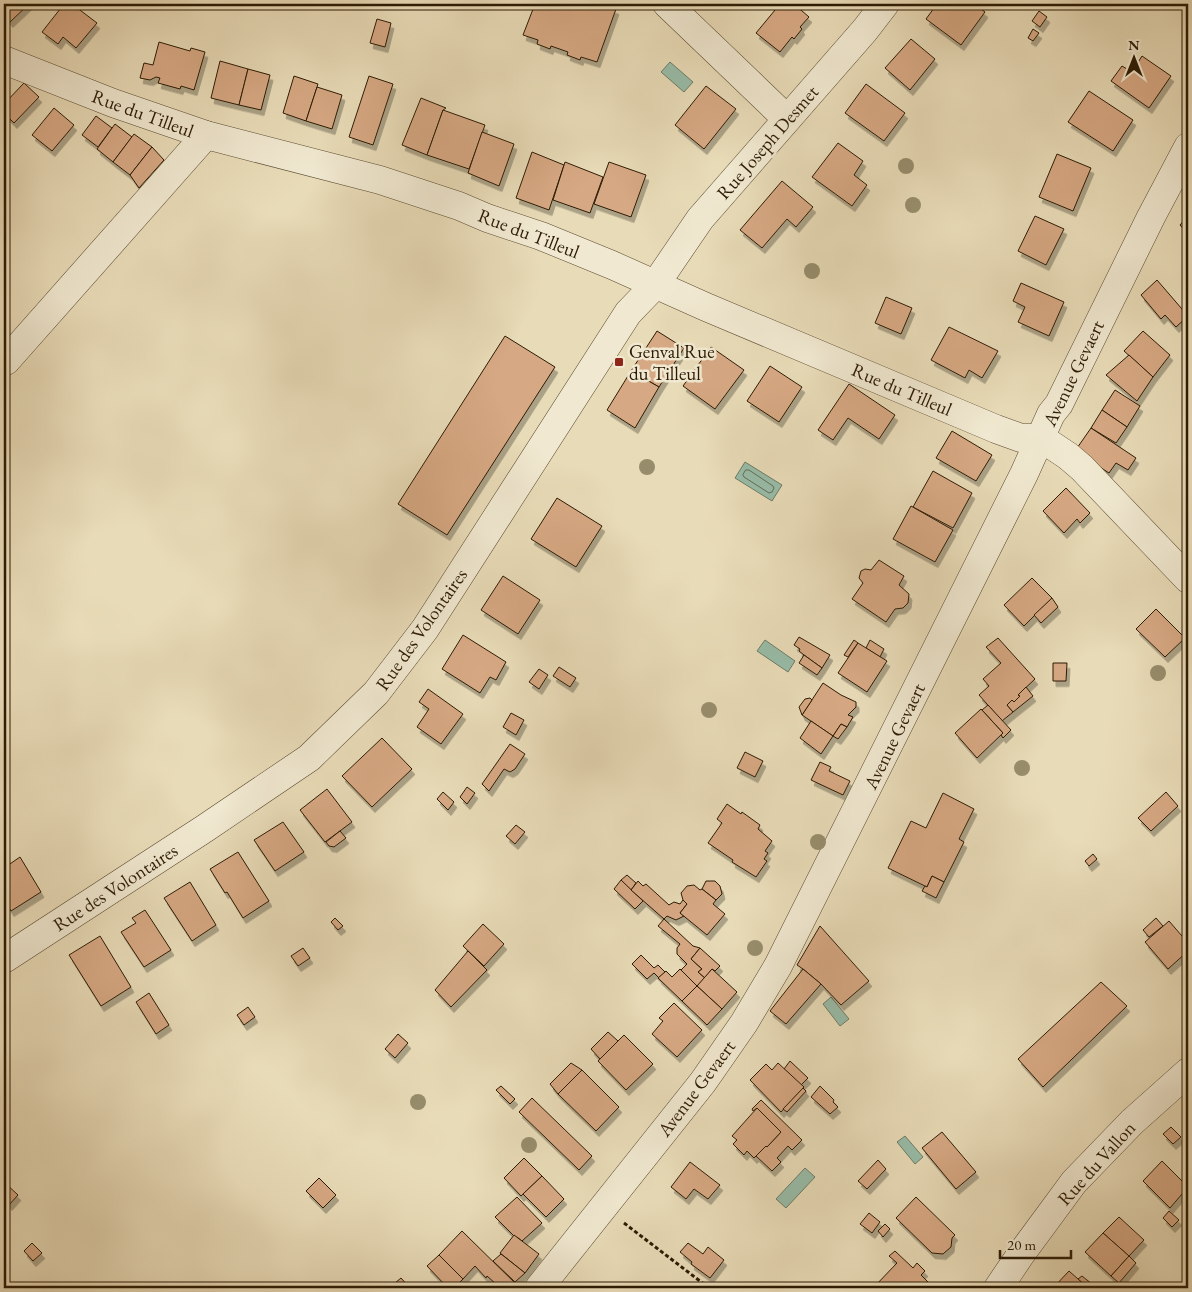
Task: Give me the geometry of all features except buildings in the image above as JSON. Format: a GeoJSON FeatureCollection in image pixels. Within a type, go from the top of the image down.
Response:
{"type":"FeatureCollection","features":[{"type":"Feature","properties":{"kind":"street"},"geometry":{"type":"LineString","coordinates":[[667,4],[787,119]]}},
{"type":"Feature","properties":{"kind":"street","name":"Rue Joseph Desmet"},"geometry":{"type":"LineString","coordinates":[[655,285],[700,219],[865,30],[885,4]]}},
{"type":"Feature","properties":{"kind":"street","name":"Rue du Tilleul"},"geometry":{"type":"LineString","coordinates":[[4,60],[113,103],[206,136],[380,180],[541,236],[996,429],[1021,438],[1042,438]]}},
{"type":"Feature","properties":{"kind":"street"},"geometry":{"type":"LineString","coordinates":[[6,360],[206,136]]}},
{"type":"Feature","properties":{"kind":"street","name":"Avenue Gevaert"},"geometry":{"type":"LineString","coordinates":[[539,1288],[708,1075],[778,966],[1042,438],[1051,414],[1060,404],[1151,217],[1188,147]]}},
{"type":"Feature","properties":{"kind":"street","name":"Rue des Volontaires"},"geometry":{"type":"LineString","coordinates":[[4,959],[204,830],[309,758],[376,693],[425,629],[628,313],[655,285]]}},
{"type":"Feature","properties":{"kind":"street"},"geometry":{"type":"LineString","coordinates":[[1042,438],[1082,468],[1188,579]]}},
{"type":"Feature","properties":{"kind":"street","name":"Rue du Vallon"},"geometry":{"type":"LineString","coordinates":[[998,1288],[1074,1182],[1132,1122],[1188,1072]]}},
{"type":"Feature","properties":{"kind":"path"},"geometry":{"type":"LineString","coordinates":[[604,1207],[709,1288]]}},
{"type":"Feature","properties":{"kind":"water"},"geometry":{"type":"Polygon","coordinates":[[[670,62],[693,82],[684,92],[661,72],[670,62]]]}},
{"type":"Feature","properties":{"kind":"water"},"geometry":{"type":"Polygon","coordinates":[[[745,462],[782,485],[772,501],[735,478],[745,462]]]}},
{"type":"Feature","properties":{"kind":"water"},"geometry":{"type":"Polygon","coordinates":[[[765,640],[795,661],[788,672],[757,651],[765,640]]]}},
{"type":"Feature","properties":{"kind":"water"},"geometry":{"type":"Polygon","coordinates":[[[831,997],[849,1019],[840,1026],[823,1004],[831,997]]]}},
{"type":"Feature","properties":{"kind":"water"},"geometry":{"type":"Polygon","coordinates":[[[905,1136],[923,1157],[915,1164],[897,1142],[905,1136]]]}},
{"type":"Feature","properties":{"kind":"water"},"geometry":{"type":"Polygon","coordinates":[[[805,1168],[815,1177],[786,1208],[776,1199],[805,1168]]]}},
{"type":"Feature","properties":{"kind":"place","name":"Genval Rue du Tilleul"},"geometry":{"type":"Point","coordinates":[619,362]}}]}
